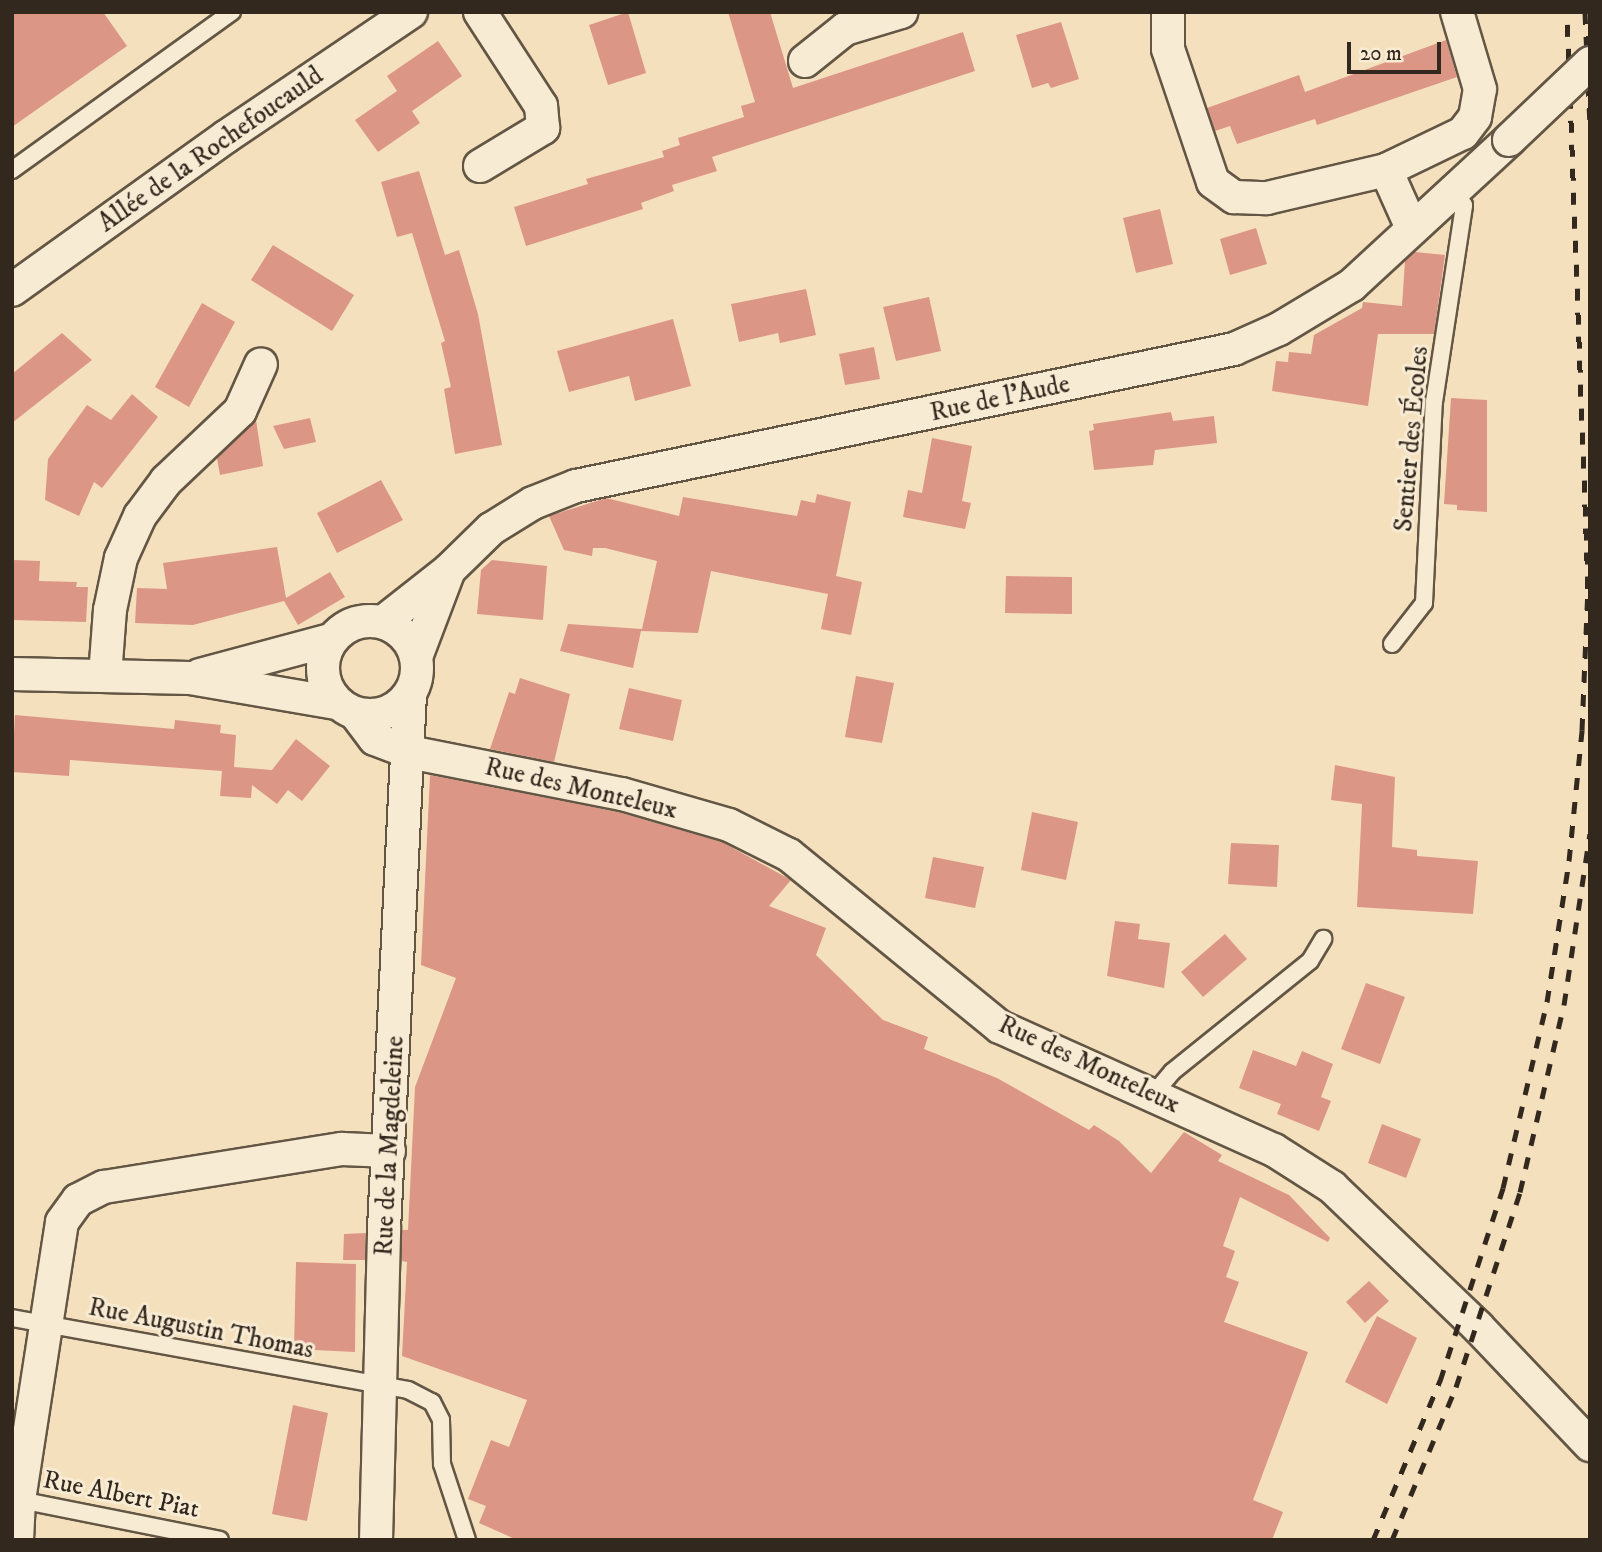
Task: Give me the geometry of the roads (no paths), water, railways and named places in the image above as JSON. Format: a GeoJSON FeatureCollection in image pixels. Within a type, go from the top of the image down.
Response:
{"type":"FeatureCollection","features":[{"type":"Feature","properties":{"kind":"street","name":"Allée de la Rochefoucauld"},"geometry":{"type":"LineString","coordinates":[[12,290],[227,136],[411,12]]}},
{"type":"Feature","properties":{"kind":"street"},"geometry":{"type":"LineString","coordinates":[[480,12],[541,106],[543,128],[480,166]]}},
{"type":"Feature","properties":{"kind":"street"},"geometry":{"type":"LineString","coordinates":[[1168,12],[1168,49],[1190,124],[1213,182],[1234,197],[1267,198],[1386,170],[1463,134],[1475,117],[1478,76],[1457,12]]}},
{"type":"Feature","properties":{"kind":"street"},"geometry":{"type":"LineString","coordinates":[[805,61],[845,29],[887,14]]}},
{"type":"Feature","properties":{"kind":"street","name":"Rue de l'Aude"},"geometry":{"type":"LineString","coordinates":[[383,622],[449,570],[491,530],[533,503],[576,486],[1234,349],[1279,329],[1352,285],[1590,63]]}},
{"type":"Feature","properties":{"kind":"street"},"geometry":{"type":"LineString","coordinates":[[1386,170],[1412,228]]}},
{"type":"Feature","properties":{"kind":"street"},"geometry":{"type":"LineString","coordinates":[[105,676],[110,610],[121,558],[140,516],[166,481],[240,411],[261,364]]}},
{"type":"Feature","properties":{"kind":"street"},"geometry":{"type":"LineString","coordinates":[[12,674],[190,678],[377,716],[396,708],[410,694],[416,657],[449,570]]}},
{"type":"Feature","properties":{"kind":"street"},"geometry":{"type":"LineString","coordinates":[[190,678],[331,640],[345,627],[363,621],[383,622],[410,642],[416,657]]}},
{"type":"Feature","properties":{"kind":"street"},"geometry":{"type":"LineString","coordinates":[[331,640],[323,672],[324,684],[346,709]]}},
{"type":"Feature","properties":{"kind":"street","name":"Rue de la Magdeleine"},"geometry":{"type":"LineString","coordinates":[[376,1540],[389,1151],[410,752],[410,694]]}},
{"type":"Feature","properties":{"kind":"street","name":"Rue des Monteleux"},"geometry":{"type":"LineString","coordinates":[[346,709],[375,739],[410,752],[622,794],[729,825],[789,855],[1000,1027],[1274,1150],[1332,1187],[1478,1327],[1590,1446]]}},
{"type":"Feature","properties":{"kind":"street"},"geometry":{"type":"LineString","coordinates":[[17,1540],[16,1499],[62,1222],[78,1200],[104,1187],[342,1149],[389,1151]]}},
{"type":"Feature","properties":{"kind":"lane"},"geometry":{"type":"LineString","coordinates":[[12,170],[232,12]]}},
{"type":"Feature","properties":{"kind":"lane","name":"Sentier des Écoles"},"geometry":{"type":"LineString","coordinates":[[1392,644],[1424,603],[1434,402],[1464,205],[1453,189]]}},
{"type":"Feature","properties":{"kind":"lane"},"geometry":{"type":"LineString","coordinates":[[1152,1097],[1172,1072],[1311,961],[1323,939]]}},
{"type":"Feature","properties":{"kind":"lane","name":"Rue Augustin Thomas"},"geometry":{"type":"LineString","coordinates":[[12,1318],[380,1388],[408,1390],[432,1402],[441,1420],[442,1464],[467,1540]]}},
{"type":"Feature","properties":{"kind":"lane","name":"Rue Albert Piat"},"geometry":{"type":"LineString","coordinates":[[16,1499],[220,1540]]}},
{"type":"Feature","properties":{"kind":"railway"},"geometry":{"type":"LineString","coordinates":[[1373,1540],[1440,1381],[1503,1188],[1547,1002],[1569,861],[1582,730],[1588,588],[1567,12]]}},
{"type":"Feature","properties":{"kind":"railway"},"geometry":{"type":"LineString","coordinates":[[1585,12],[1590,127]]}},
{"type":"Feature","properties":{"kind":"railway"},"geometry":{"type":"LineString","coordinates":[[1392,1540],[1456,1387],[1520,1192],[1564,1005],[1590,834]]}}]}
